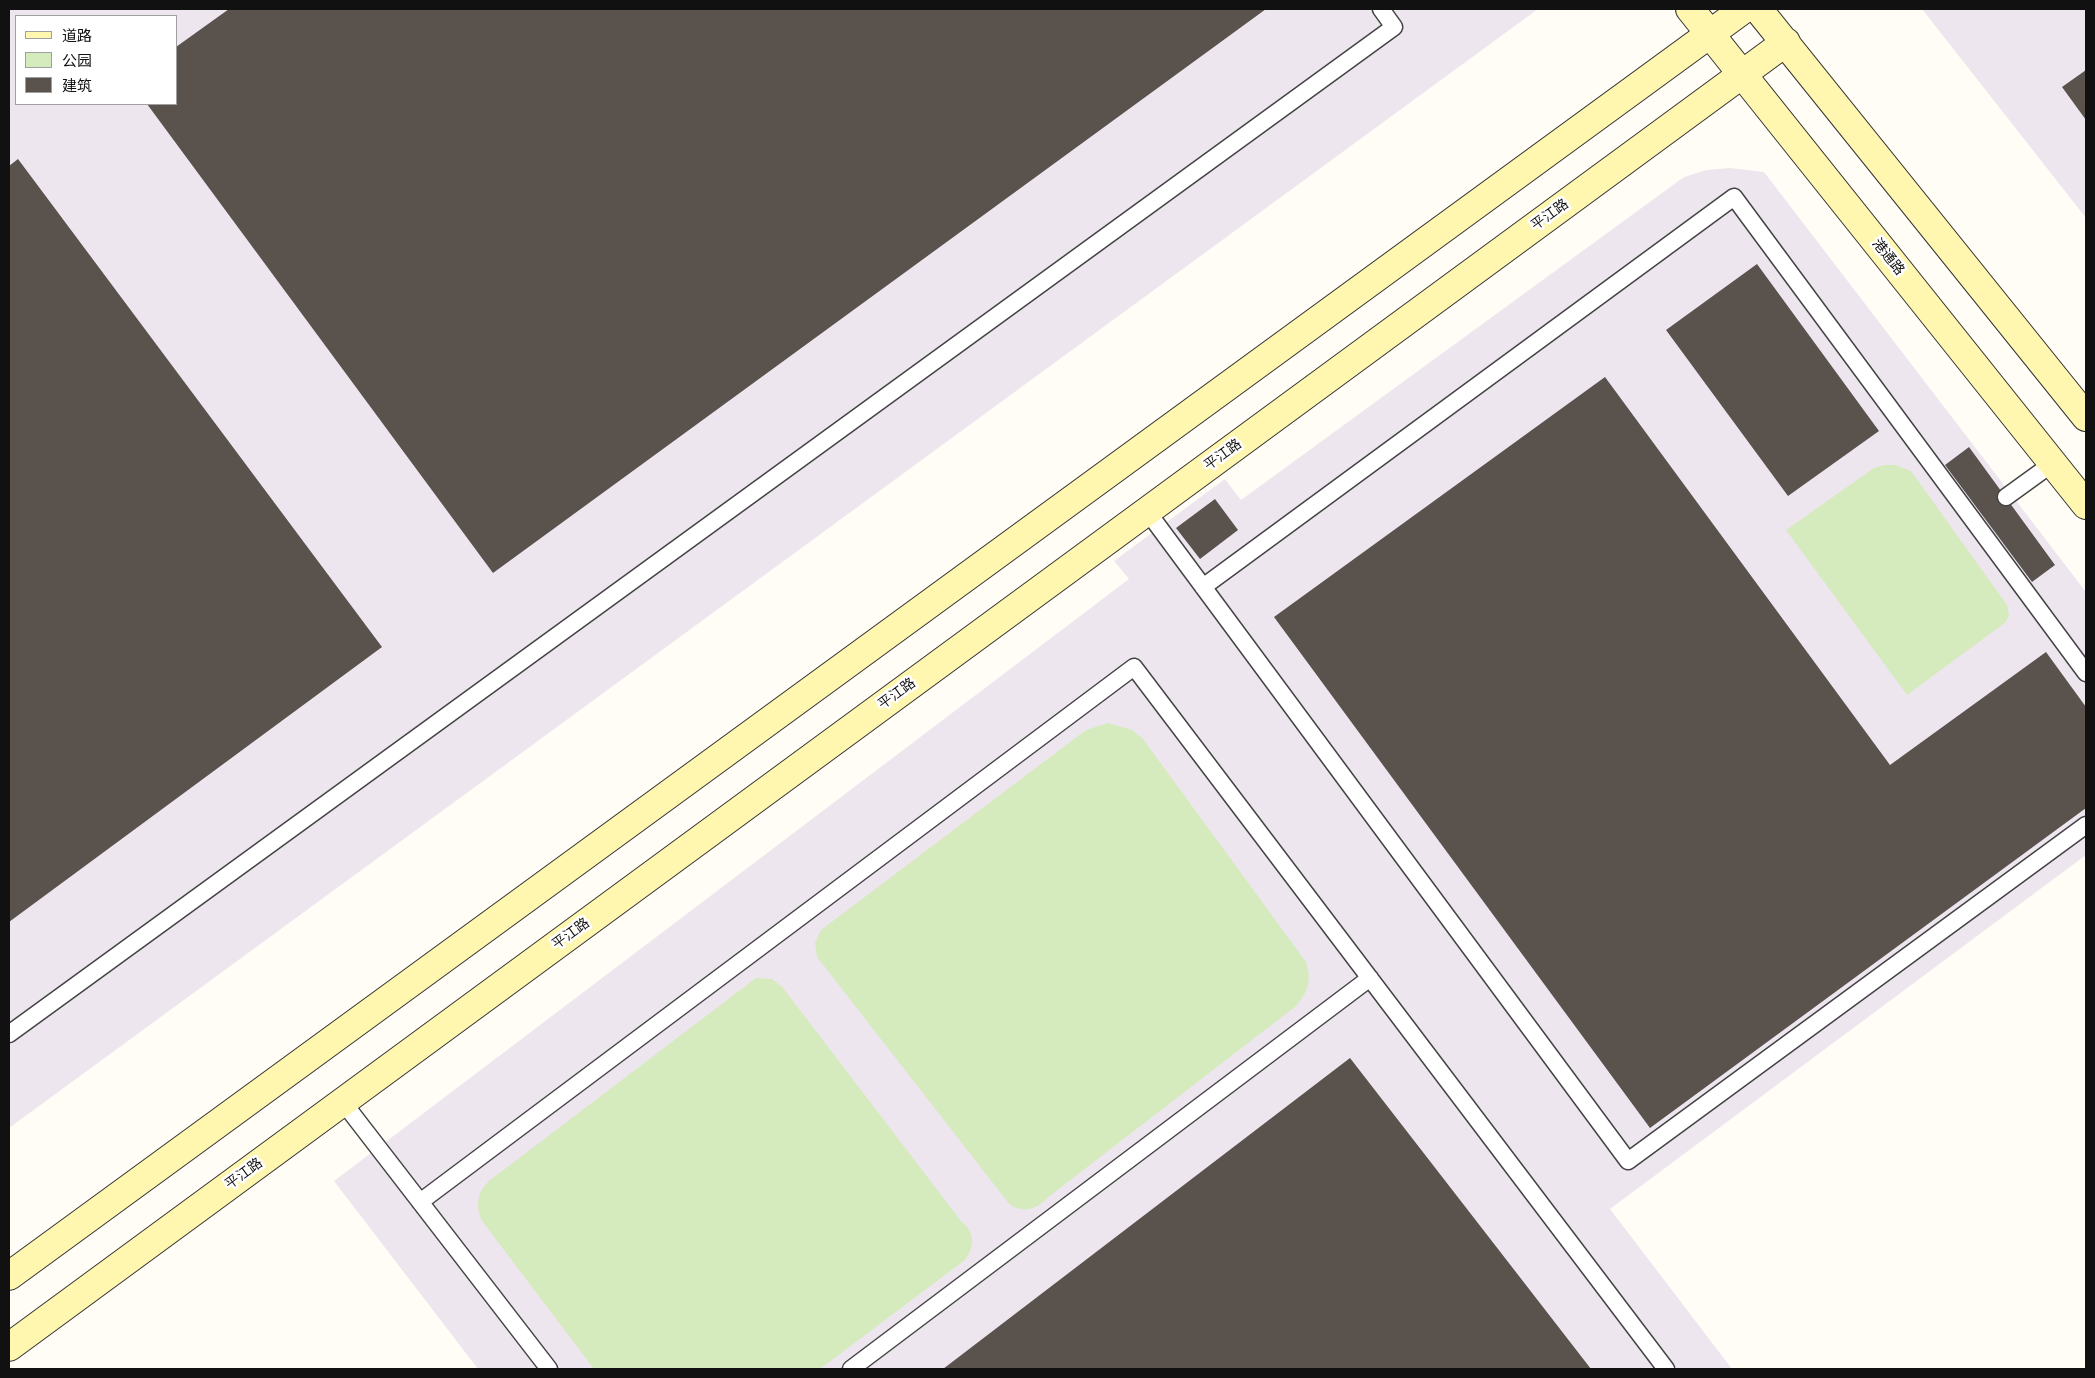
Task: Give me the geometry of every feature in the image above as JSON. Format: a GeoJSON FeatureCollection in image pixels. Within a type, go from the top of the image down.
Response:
{"type":"FeatureCollection","features":[{"type":"Feature","properties":{"kind":"street","name":"港通路"},"geometry":{"type":"LineString","coordinates":[[1690,9],[2086,505]]}},
{"type":"Feature","properties":{"kind":"street"},"geometry":{"type":"LineString","coordinates":[[9,1276],[1744,9]]}},
{"type":"Feature","properties":{"kind":"street"},"geometry":{"type":"LineString","coordinates":[[1758,9],[2086,417]]}},
{"type":"Feature","properties":{"kind":"street","name":"平江路"},"geometry":{"type":"LineString","coordinates":[[9,1347],[1786,42]]}},
{"type":"Feature","properties":{"kind":"lane"},"geometry":{"type":"LineString","coordinates":[[9,1034],[1394,27],[1381,9]]}},
{"type":"Feature","properties":{"kind":"lane"},"geometry":{"type":"LineString","coordinates":[[1203,587],[1734,197],[1978,518],[2086,673]]}},
{"type":"Feature","properties":{"kind":"lane"},"geometry":{"type":"LineString","coordinates":[[2006,497],[2053,463]]}},
{"type":"Feature","properties":{"kind":"lane"},"geometry":{"type":"LineString","coordinates":[[1147,511],[1628,1161],[2086,825]]}},
{"type":"Feature","properties":{"kind":"lane"},"geometry":{"type":"LineString","coordinates":[[420,1202],[1134,667],[1666,1369]]}},
{"type":"Feature","properties":{"kind":"lane"},"geometry":{"type":"LineString","coordinates":[[851,1369],[1370,978]]}},
{"type":"Feature","properties":{"kind":"lane"},"geometry":{"type":"LineString","coordinates":[[342,1102],[550,1369]]}},
{"type":"Feature","properties":{"kind":"shaded area"},"geometry":{"type":"Polygon","coordinates":[[[9,9],[1538,9],[9,1128],[9,9]]]}},
{"type":"Feature","properties":{"kind":"shaded area"},"geometry":{"type":"Polygon","coordinates":[[[1922,9],[2086,9],[2086,218],[1922,9]]]}},
{"type":"Feature","properties":{"kind":"shaded area"},"geometry":{"type":"Polygon","coordinates":[[[1730,168],[1764,172],[2086,592],[2086,855],[1610,1209],[1732,1369],[478,1369],[334,1181],[1129,579],[1114,561],[1225,479],[1241,500],[1684,177],[1707,170],[1730,168]]]}},
{"type":"Feature","properties":{"kind":"green space"},"geometry":{"type":"Polygon","coordinates":[[[1884,465],[1895,465],[1911,471],[2007,605],[2009,615],[2006,622],[1907,695],[1786,530],[1874,468],[1884,465]]]}},
{"type":"Feature","properties":{"kind":"green space"},"geometry":{"type":"Polygon","coordinates":[[[1108,723],[1132,730],[1143,739],[1306,962],[1309,974],[1308,986],[1296,1006],[1039,1205],[1030,1209],[1020,1209],[1010,1205],[817,957],[815,943],[821,930],[1086,730],[1108,723]]]}},
{"type":"Feature","properties":{"kind":"green space"},"geometry":{"type":"Polygon","coordinates":[[[756,978],[772,979],[783,988],[961,1221],[966,1225],[972,1239],[971,1250],[965,1260],[820,1369],[594,1369],[482,1221],[478,1210],[478,1200],[482,1190],[489,1181],[756,978]]]}},
{"type":"Feature","properties":{"kind":"building"},"geometry":{"type":"Polygon","coordinates":[[[229,9],[1266,9],[493,573],[148,105],[178,105],[178,46],[229,9]]]}},
{"type":"Feature","properties":{"kind":"building"},"geometry":{"type":"Polygon","coordinates":[[[2086,70],[2086,120],[2062,87],[2086,70]]]}},
{"type":"Feature","properties":{"kind":"building"},"geometry":{"type":"Polygon","coordinates":[[[18,159],[382,647],[9,922],[9,166],[18,159]]]}},
{"type":"Feature","properties":{"kind":"building"},"geometry":{"type":"Polygon","coordinates":[[[1757,264],[1879,431],[1788,496],[1666,330],[1757,264]]]}},
{"type":"Feature","properties":{"kind":"building"},"geometry":{"type":"Polygon","coordinates":[[[1605,377],[1890,765],[2046,652],[2086,707],[2086,808],[1650,1128],[1274,617],[1605,377]]]}},
{"type":"Feature","properties":{"kind":"building"},"geometry":{"type":"Polygon","coordinates":[[[1969,447],[2055,565],[2032,582],[1945,465],[1969,447]]]}},
{"type":"Feature","properties":{"kind":"building"},"geometry":{"type":"Polygon","coordinates":[[[1215,499],[1238,530],[1200,559],[1176,528],[1215,499]]]}},
{"type":"Feature","properties":{"kind":"building"},"geometry":{"type":"Polygon","coordinates":[[[1350,1058],[1591,1369],[943,1369],[1350,1058]]]}}]}
